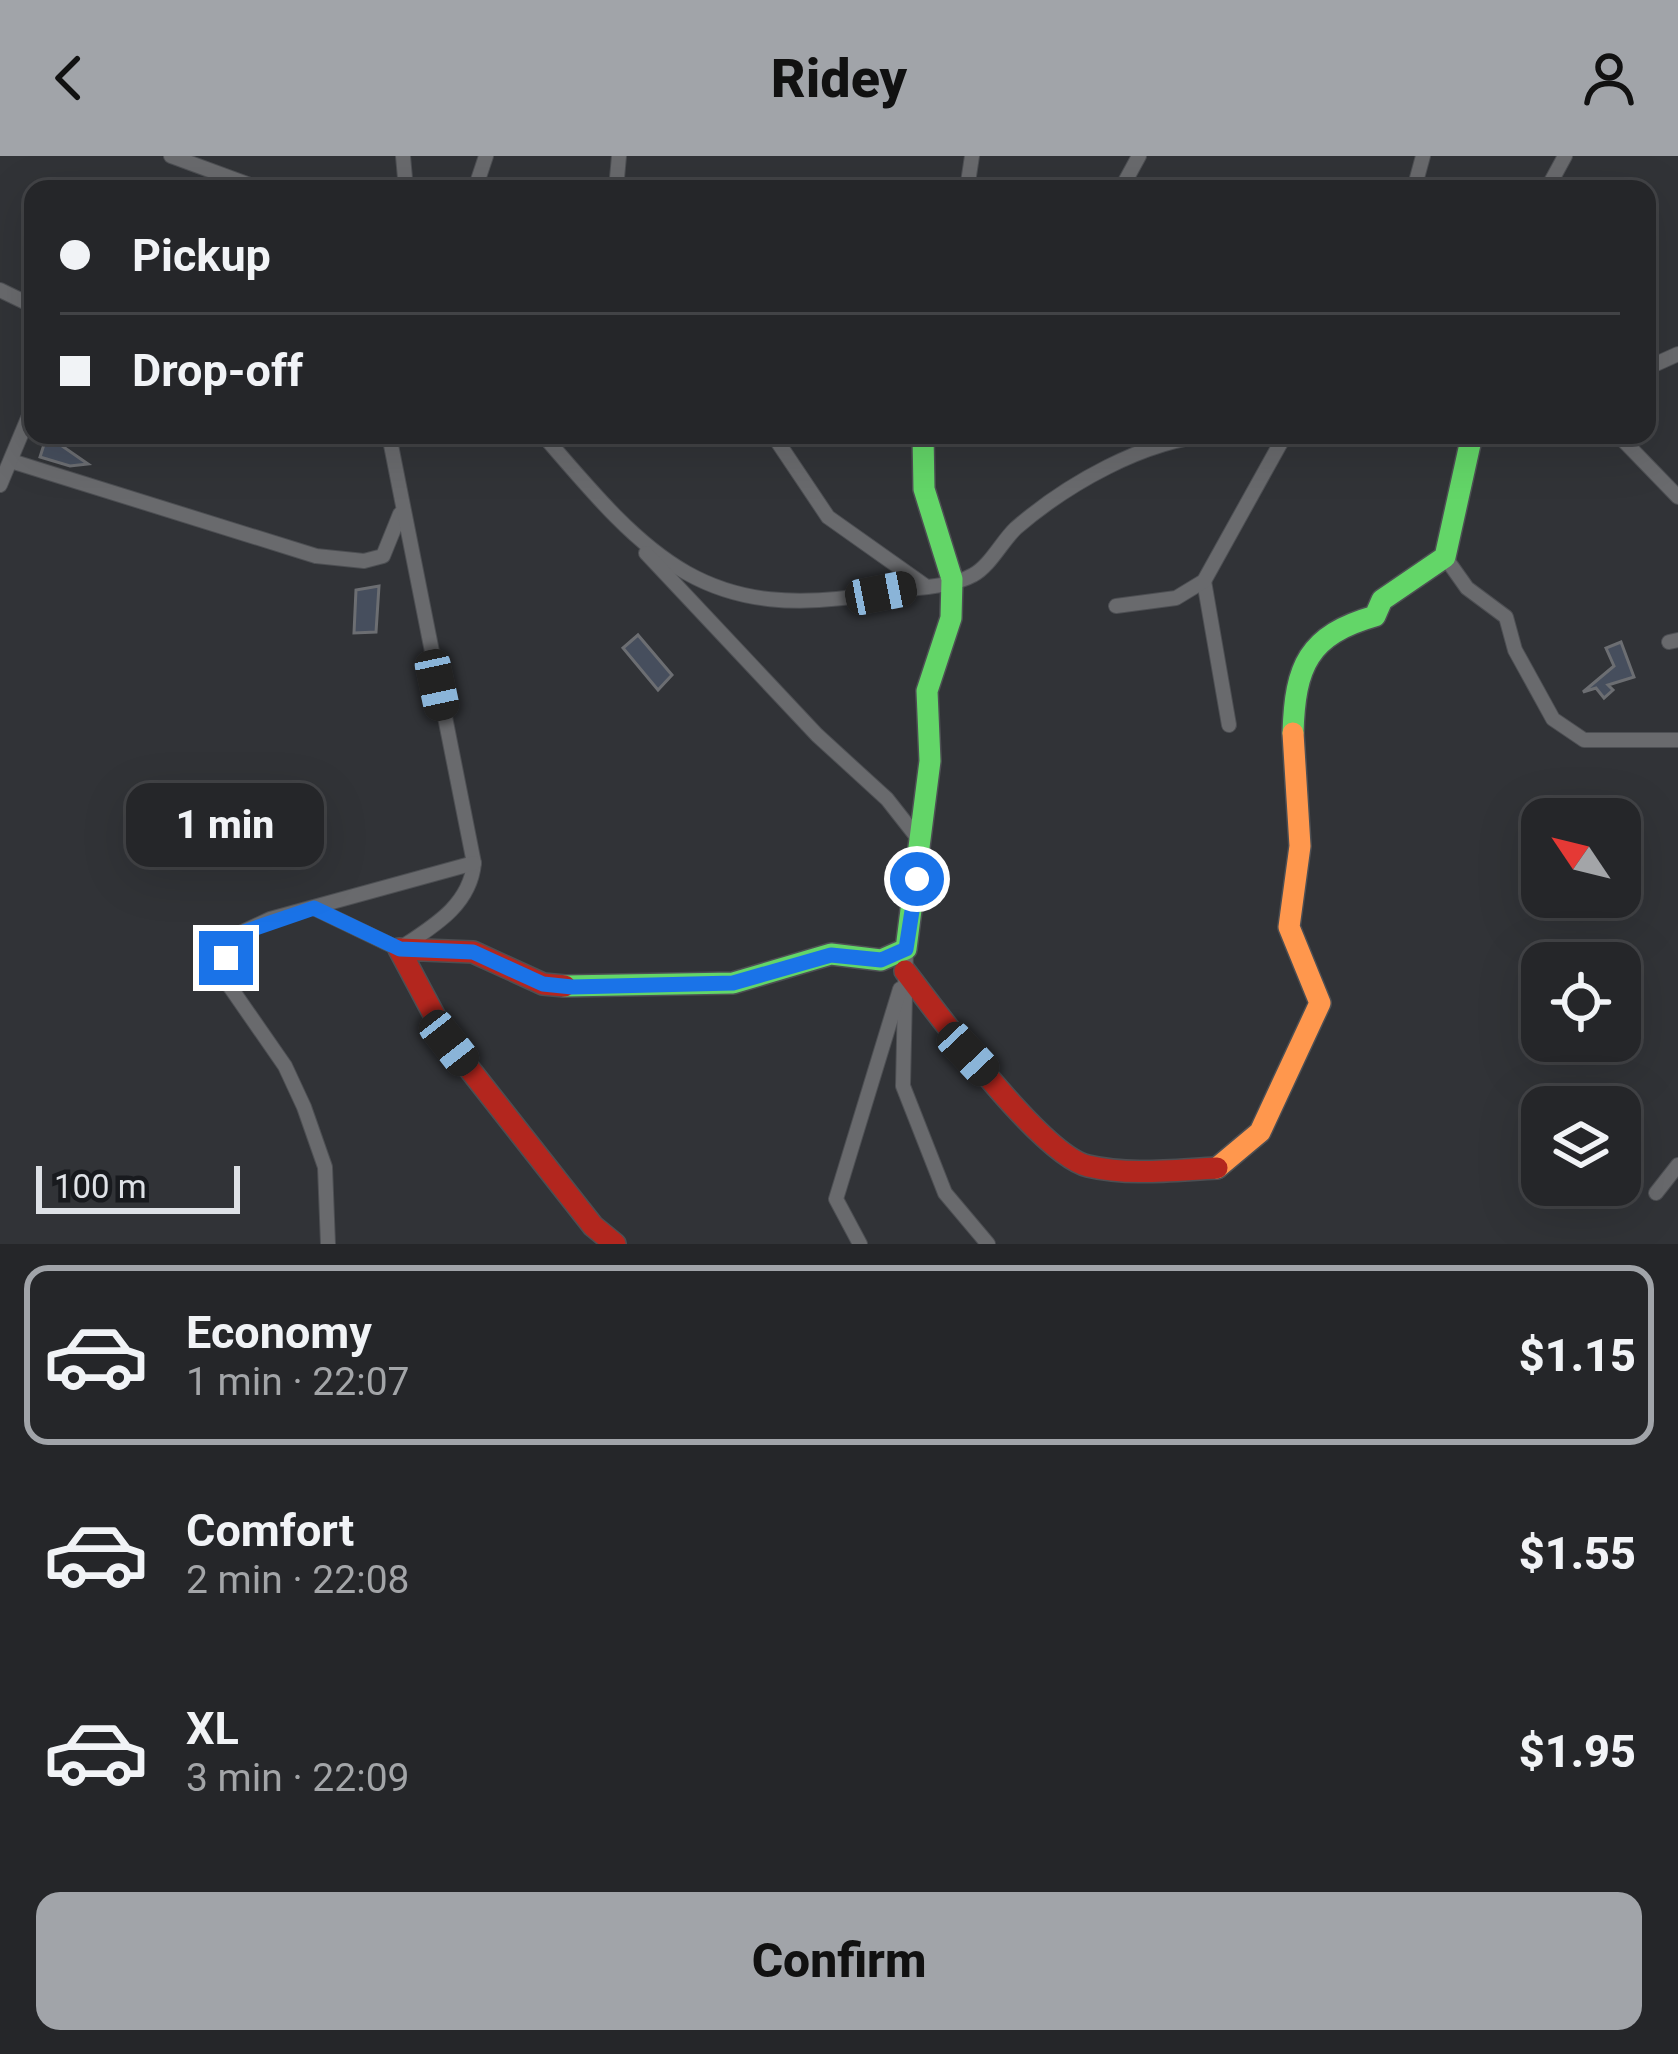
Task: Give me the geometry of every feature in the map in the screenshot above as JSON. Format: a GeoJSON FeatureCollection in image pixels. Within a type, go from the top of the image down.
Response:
{"type":"FeatureCollection","features":[{"type":"Feature","properties":{"kind":"street"},"geometry":{"type":"LineString","coordinates":[[171,156],[236,180]]}},
{"type":"Feature","properties":{"kind":"street"},"geometry":{"type":"LineString","coordinates":[[0,485],[24,428]]}},
{"type":"Feature","properties":{"kind":"street"},"geometry":{"type":"LineString","coordinates":[[390,444],[474,863],[461,902],[400,949]]}},
{"type":"Feature","properties":{"kind":"street"},"geometry":{"type":"LineString","coordinates":[[551,444],[630,536],[923,844]]}},
{"type":"Feature","properties":{"kind":"street"},"geometry":{"type":"LineString","coordinates":[[779,444],[828,517],[924,585]]}},
{"type":"Feature","properties":{"kind":"street"},"geometry":{"type":"LineString","coordinates":[[922,444],[924,489],[952,579],[950,618],[927,691],[930,761],[906,960],[903,1086],[945,1193],[988,1244]]}},
{"type":"Feature","properties":{"kind":"street"},"geometry":{"type":"LineString","coordinates":[[630,536],[698,580],[762,601],[838,601],[973,575],[1014,530],[1065,490],[1136,456],[1179,444]]}},
{"type":"Feature","properties":{"kind":"street"},"geometry":{"type":"LineString","coordinates":[[1116,606],[1176,598],[1204,581],[1280,444]]}},
{"type":"Feature","properties":{"kind":"street"},"geometry":{"type":"LineString","coordinates":[[906,960],[968,1054],[1030,1121],[1082,1165],[1138,1172],[1218,1168],[1260,1132],[1320,1003],[1289,928],[1300,845],[1291,724],[1312,647],[1333,625],[1375,616],[1382,600],[1445,557],[1470,444]]}},
{"type":"Feature","properties":{"kind":"street"},"geometry":{"type":"LineString","coordinates":[[1627,444],[1678,497]]}},
{"type":"Feature","properties":{"kind":"street"},"geometry":{"type":"LineString","coordinates":[[10,461],[316,556],[364,561],[383,556],[401,508]]}},
{"type":"Feature","properties":{"kind":"street"},"geometry":{"type":"LineString","coordinates":[[1445,557],[1468,588],[1507,617],[1515,650],[1552,719],[1584,740],[1678,740]]}},
{"type":"Feature","properties":{"kind":"street"},"geometry":{"type":"LineString","coordinates":[[1204,581],[1228,725]]}},
{"type":"Feature","properties":{"kind":"street"},"geometry":{"type":"LineString","coordinates":[[328,1244],[325,1167],[304,1108],[285,1066],[226,981],[226,958],[238,934],[474,863]]}},
{"type":"Feature","properties":{"kind":"street"},"geometry":{"type":"LineString","coordinates":[[314,908],[400,949],[473,952],[528,979],[572,987],[733,983],[831,955],[906,960]]}},
{"type":"Feature","properties":{"kind":"street"},"geometry":{"type":"LineString","coordinates":[[400,949],[449,1043],[593,1226],[615,1244]]}},
{"type":"Feature","properties":{"kind":"street"},"geometry":{"type":"LineString","coordinates":[[860,1244],[836,1199],[906,960]]}},
{"type":"Feature","properties":{"kind":"street"},"geometry":{"type":"LineString","coordinates":[[1656,1193],[1678,1165]]}},
{"type":"Feature","properties":{"kind":"building"},"geometry":{"type":"Polygon","coordinates":[[[44,444],[63,444],[88,464],[70,466],[40,457],[44,444]]]}},
{"type":"Feature","properties":{"kind":"building"},"geometry":{"type":"Polygon","coordinates":[[[379,586],[376,632],[354,633],[356,590],[379,586]]]}},
{"type":"Feature","properties":{"kind":"building"},"geometry":{"type":"Polygon","coordinates":[[[638,635],[672,675],[658,690],[623,648],[638,635]]]}},
{"type":"Feature","properties":{"kind":"building"},"geometry":{"type":"Polygon","coordinates":[[[1621,642],[1634,677],[1608,685],[1613,690],[1604,698],[1596,688],[1583,692],[1614,666],[1606,648],[1621,642]]]}},
{"type":"Feature","properties":{"kind":"traffic: fast"},"geometry":{"type":"LineString","coordinates":[[565,986],[733,983],[831,954],[881,960],[906,949],[930,761],[927,691],[951,618],[952,579],[924,489],[923,444]]}},
{"type":"Feature","properties":{"kind":"traffic: fast"},"geometry":{"type":"LineString","coordinates":[[1293,733],[1302,672],[1320,644],[1375,616],[1382,600],[1445,557],[1470,444]]}},
{"type":"Feature","properties":{"kind":"traffic: slow"},"geometry":{"type":"LineString","coordinates":[[1217,1168],[1260,1132],[1320,1003],[1289,927],[1300,846],[1293,733]]}},
{"type":"Feature","properties":{"kind":"traffic: jam"},"geometry":{"type":"LineString","coordinates":[[565,986],[543,984],[473,952],[399,949],[449,1043],[593,1226],[615,1244]]}},
{"type":"Feature","properties":{"kind":"traffic: jam"},"geometry":{"type":"LineString","coordinates":[[905,971],[1018,1111],[1068,1156],[1088,1166],[1120,1171],[1217,1168]]}},
{"type":"Feature","properties":{"kind":"route"},"geometry":{"type":"LineString","coordinates":[[226,958],[238,934],[270,919],[314,908],[400,949],[473,952],[543,984],[733,983],[831,955],[881,960],[906,949],[917,879]]}}]}
